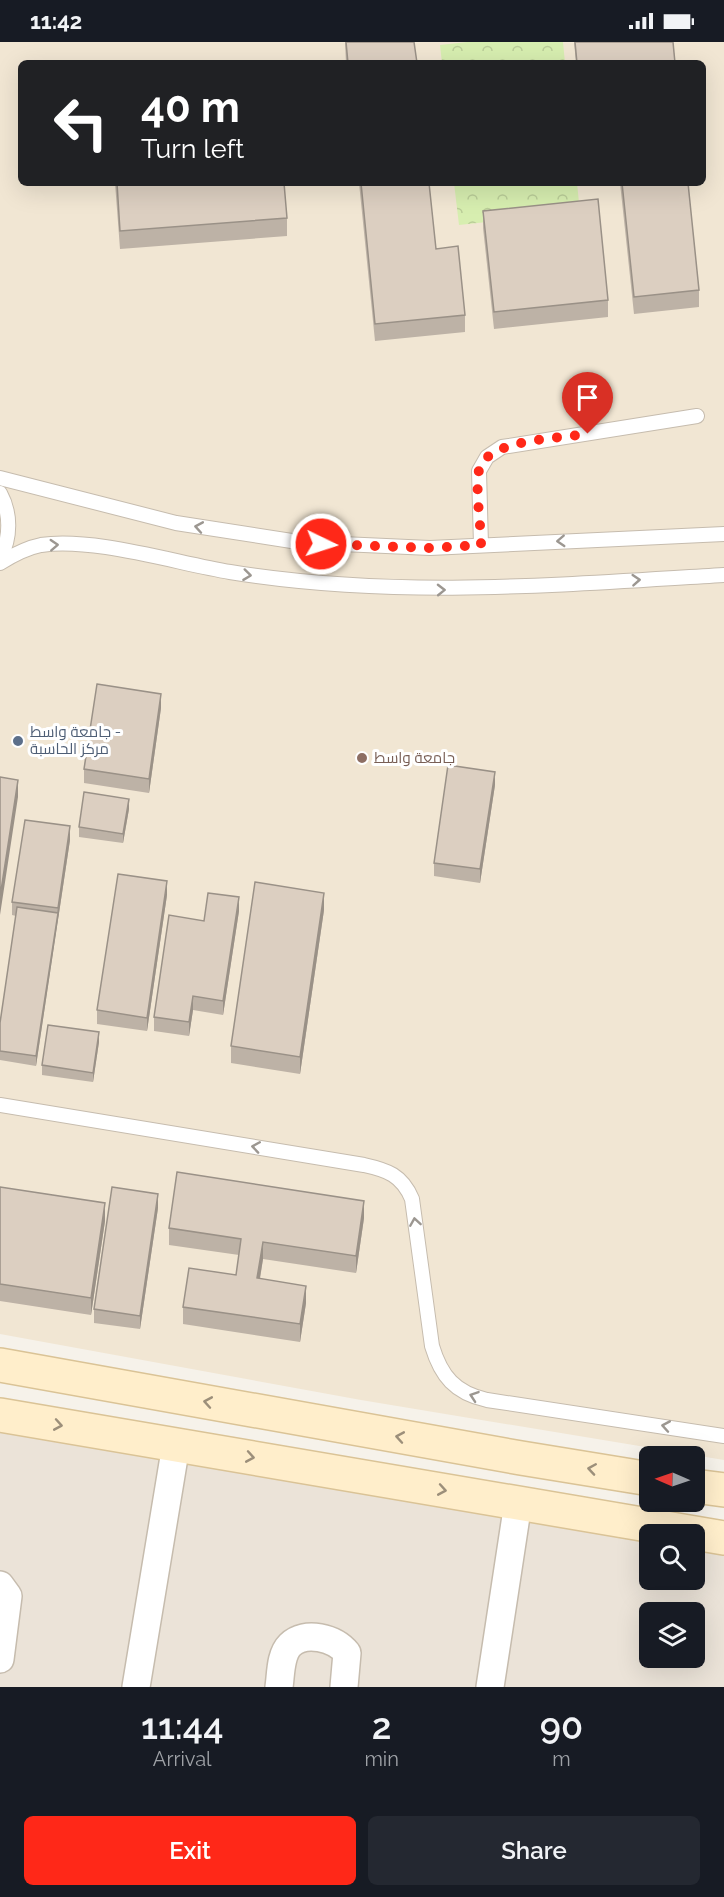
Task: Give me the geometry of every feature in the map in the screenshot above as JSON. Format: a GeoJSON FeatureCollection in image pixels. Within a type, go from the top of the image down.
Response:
{"type":"FeatureCollection","features":[{"type":"Feature","properties":{"kind":"street"},"geometry":{"type":"LineString","coordinates":[[0,1365],[639,1477]]}},
{"type":"Feature","properties":{"kind":"street"},"geometry":{"type":"LineString","coordinates":[[0,1415],[724,1538]]}},
{"type":"Feature","properties":{"kind":"street"},"geometry":{"type":"LineString","coordinates":[[136,1687],[176,1445]]}},
{"type":"Feature","properties":{"kind":"street"},"geometry":{"type":"LineString","coordinates":[[705,1487],[724,1490]]}},
{"type":"Feature","properties":{"kind":"street"},"geometry":{"type":"LineString","coordinates":[[490,1687],[518,1503]]}},
{"type":"Feature","properties":{"kind":"street"},"geometry":{"type":"LineString","coordinates":[[0,1585],[8,1596],[0,1659]]}},
{"type":"Feature","properties":{"kind":"street"},"geometry":{"type":"LineString","coordinates":[[279,1687],[283,1658],[290,1645],[304,1638],[312,1638],[336,1643],[347,1653],[344,1687]]}},
{"type":"Feature","properties":{"kind":"lane"},"geometry":{"type":"LineString","coordinates":[[481,545],[479,471],[492,452],[502,447],[697,416]]}},
{"type":"Feature","properties":{"kind":"lane"},"geometry":{"type":"LineString","coordinates":[[0,478],[176,523],[298,542],[388,547],[724,534]]}},
{"type":"Feature","properties":{"kind":"lane"},"geometry":{"type":"LineString","coordinates":[[0,493],[8,517],[8,534],[0,558]]}},
{"type":"Feature","properties":{"kind":"lane"},"geometry":{"type":"LineString","coordinates":[[0,563],[30,548],[59,544],[103,548],[238,574],[388,588],[436,590],[540,586],[724,575]]}},
{"type":"Feature","properties":{"kind":"lane"},"geometry":{"type":"LineString","coordinates":[[0,1105],[364,1165],[393,1173],[407,1187],[412,1199],[432,1346],[436,1362],[452,1386],[474,1397],[487,1400],[724,1436]]}},
{"type":"Feature","properties":{"kind":"shaded area","name":"جامعة واسط"},"geometry":{"type":"Polygon","coordinates":[[[0,42],[724,42],[724,1460],[705,1457],[705,1446],[639,1446],[361,1400],[0,1334],[0,42]]]}},
{"type":"Feature","properties":{"kind":"shaded area"},"geometry":{"type":"Polygon","coordinates":[[[0,1403],[639,1532],[639,1590],[705,1590],[705,1540],[724,1543],[724,1687],[0,1687],[0,1403]]]}},
{"type":"Feature","properties":{"kind":"green space"},"geometry":{"type":"Polygon","coordinates":[[[467,42],[563,42],[565,60],[442,60],[440,45],[467,42]]]}},
{"type":"Feature","properties":{"kind":"green space"},"geometry":{"type":"Polygon","coordinates":[[[454,186],[577,186],[580,212],[459,225],[454,186]]]}},
{"type":"Feature","properties":{"kind":"building"},"geometry":{"type":"Polygon","coordinates":[[[346,42],[414,42],[417,60],[348,60],[346,42]]]}},
{"type":"Feature","properties":{"kind":"building"},"geometry":{"type":"Polygon","coordinates":[[[575,42],[673,42],[675,60],[577,60],[575,42]]]}},
{"type":"Feature","properties":{"kind":"building"},"geometry":{"type":"Polygon","coordinates":[[[117,186],[284,186],[287,218],[120,231],[117,186]]]}},
{"type":"Feature","properties":{"kind":"building"},"geometry":{"type":"Polygon","coordinates":[[[361,186],[429,186],[436,249],[458,246],[465,315],[375,324],[361,186]]]}},
{"type":"Feature","properties":{"kind":"building"},"geometry":{"type":"Polygon","coordinates":[[[622,186],[688,186],[699,290],[634,297],[622,186]]]}},
{"type":"Feature","properties":{"kind":"building"},"geometry":{"type":"Polygon","coordinates":[[[598,199],[608,300],[494,312],[483,211],[598,199]]]}},
{"type":"Feature","properties":{"kind":"building"},"geometry":{"type":"Polygon","coordinates":[[[97,684],[161,694],[149,779],[84,769],[97,684]]]}},
{"type":"Feature","properties":{"kind":"building"},"geometry":{"type":"Polygon","coordinates":[[[448,765],[495,772],[480,869],[434,863],[448,765]]]}},
{"type":"Feature","properties":{"kind":"building"},"geometry":{"type":"Polygon","coordinates":[[[0,777],[18,780],[0,897],[0,777]]]}},
{"type":"Feature","properties":{"kind":"building"},"geometry":{"type":"Polygon","coordinates":[[[84,792],[129,799],[123,834],[79,827],[84,792]]]}},
{"type":"Feature","properties":{"kind":"building"},"geometry":{"type":"Polygon","coordinates":[[[25,820],[70,826],[58,908],[12,902],[25,820]]]}},
{"type":"Feature","properties":{"kind":"building"},"geometry":{"type":"Polygon","coordinates":[[[118,874],[167,881],[147,1018],[97,1010],[118,874]]]}},
{"type":"Feature","properties":{"kind":"building"},"geometry":{"type":"Polygon","coordinates":[[[255,882],[324,893],[300,1057],[231,1046],[255,882]]]}},
{"type":"Feature","properties":{"kind":"building"},"geometry":{"type":"Polygon","coordinates":[[[208,893],[239,897],[223,1001],[193,996],[189,1022],[154,1017],[169,915],[204,921],[208,893]]]}},
{"type":"Feature","properties":{"kind":"building"},"geometry":{"type":"Polygon","coordinates":[[[17,907],[58,913],[36,1056],[0,1051],[0,1023],[17,907]]]}},
{"type":"Feature","properties":{"kind":"building"},"geometry":{"type":"Polygon","coordinates":[[[48,1025],[99,1032],[93,1073],[42,1065],[48,1025]]]}},
{"type":"Feature","properties":{"kind":"building"},"geometry":{"type":"Polygon","coordinates":[[[177,1172],[364,1201],[356,1256],[263,1242],[257,1278],[306,1286],[300,1324],[183,1307],[189,1268],[236,1275],[241,1239],[169,1228],[177,1172]]]}},
{"type":"Feature","properties":{"kind":"building"},"geometry":{"type":"Polygon","coordinates":[[[0,1187],[105,1203],[91,1298],[0,1284],[0,1187]]]}},
{"type":"Feature","properties":{"kind":"building"},"geometry":{"type":"Polygon","coordinates":[[[112,1187],[158,1194],[140,1316],[94,1309],[112,1187]]]}},
{"type":"Feature","properties":{"kind":"place","name":"جامعة واسط - مركز الحاسبة"},"geometry":{"type":"Point","coordinates":[18,741]}},
{"type":"Feature","properties":{"kind":"place","name":"جامعة واسط"},"geometry":{"type":"Point","coordinates":[362,758]}},
{"type":"Feature","properties":{"kind":"route"},"geometry":{"type":"LineString","coordinates":[[321,544],[430,548],[481,545],[479,471],[487,457],[502,447],[588,434]]}}]}
